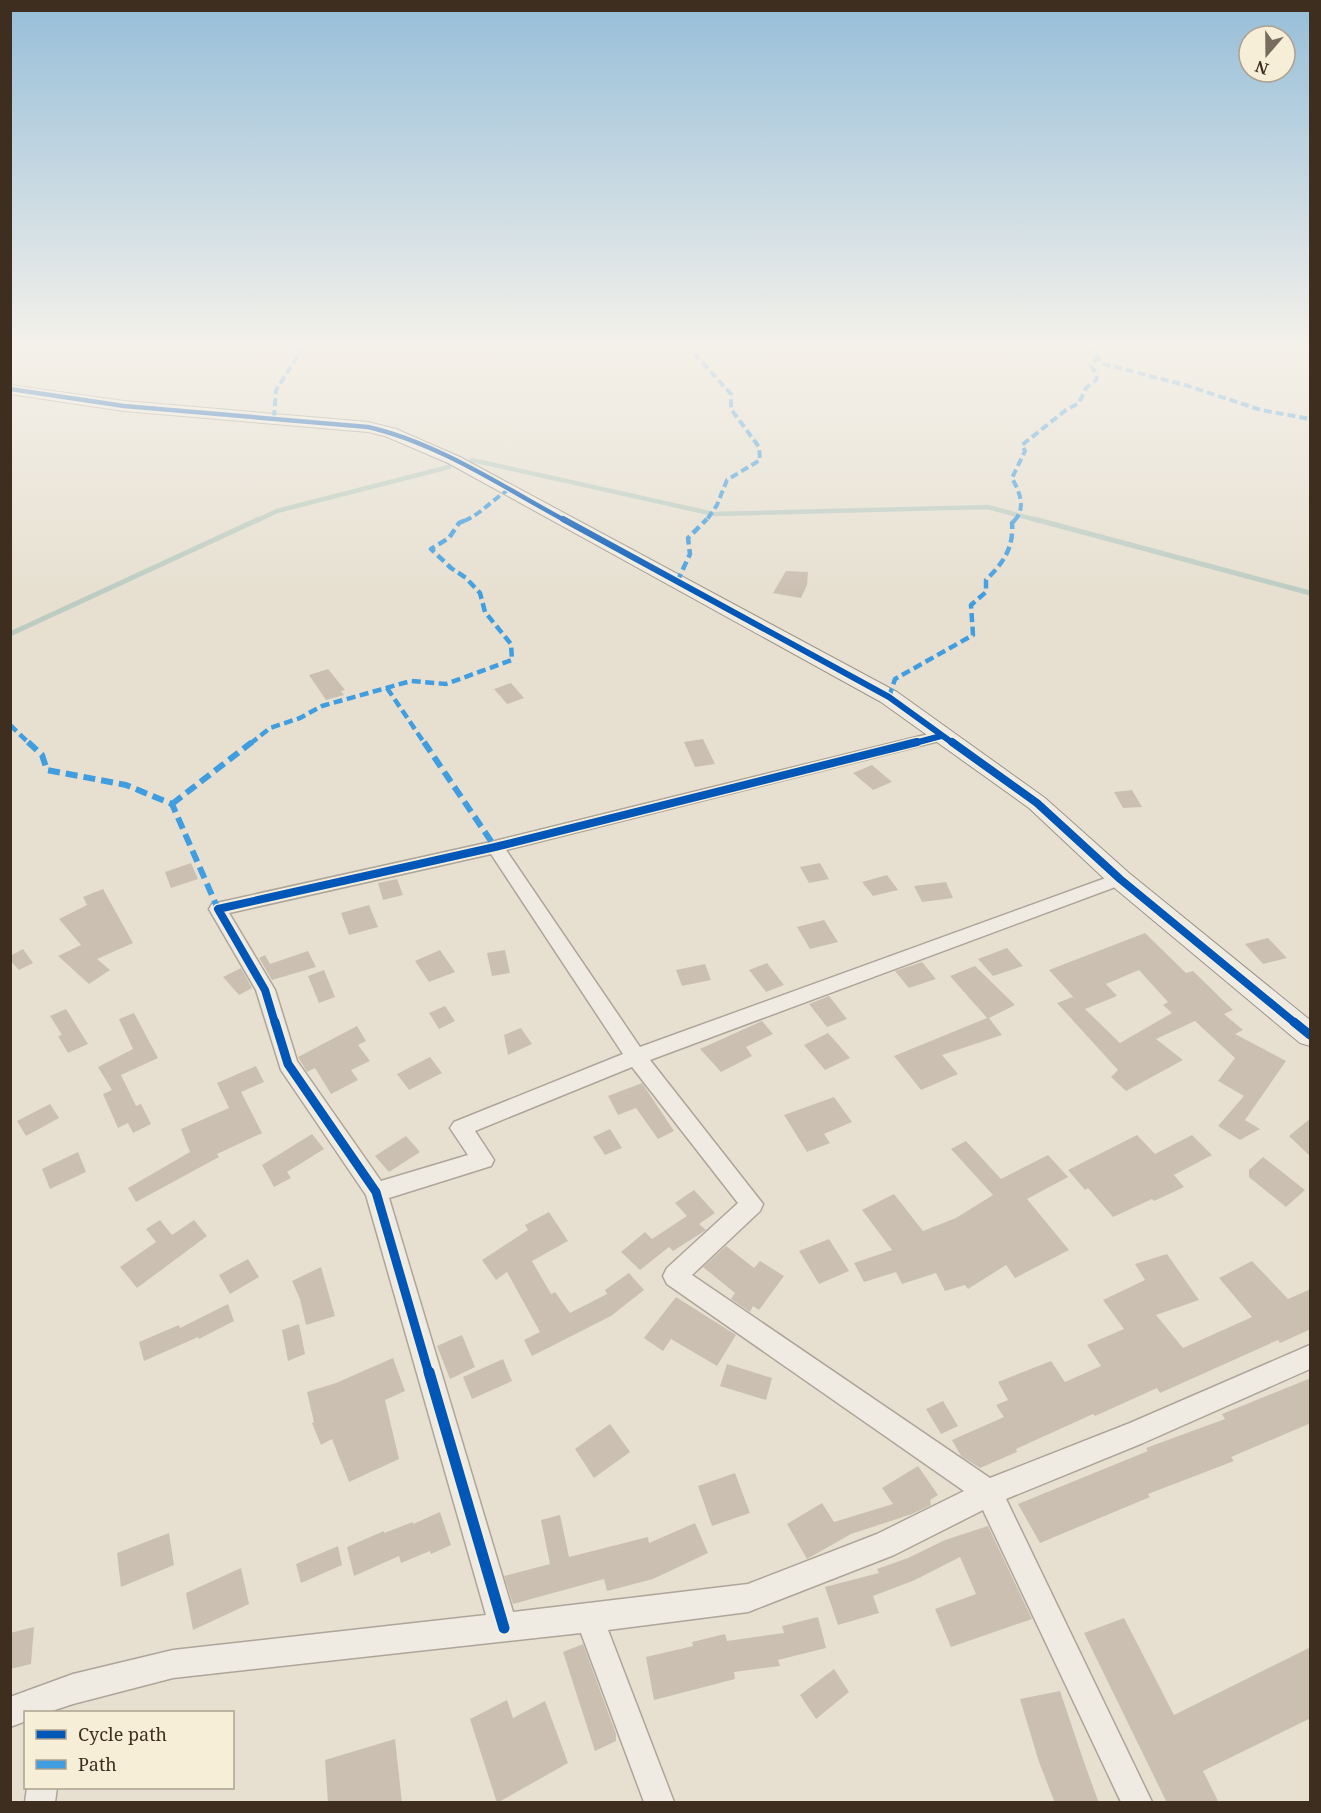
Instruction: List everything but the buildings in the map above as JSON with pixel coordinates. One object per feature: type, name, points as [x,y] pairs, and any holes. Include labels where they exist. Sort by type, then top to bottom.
[{"type":"street","points":[[363,428],[390,432],[454,460],[889,697],[1037,803],[1120,879],[1311,1035]]},
{"type":"street","points":[[504,1628],[376,1192],[288,1064],[265,990],[218,909],[495,847],[941,736]]},
{"type":"street","points":[[495,847],[636,1057],[752,1204],[675,1276],[989,1493],[1137,1803]]},
{"type":"street","points":[[376,1192],[483,1160],[460,1128],[636,1057],[1120,879]]},
{"type":"street","points":[[10,1712],[54,1704],[173,1664],[504,1628],[748,1598],[884,1545],[989,1493],[1134,1434],[1311,1357]]},
{"type":"street","points":[[589,1618],[659,1803]]},
{"type":"waterway","points":[[472,460],[714,514],[988,507],[1040,521]]},
{"type":"waterway","points":[[256,521],[277,511],[449,467]]},
{"type":"waterway","points":[[10,634],[259,519]]},
{"type":"waterway","points":[[1034,519],[1310,593]]},
{"type":"marked path","points":[[677,582],[690,554],[688,538],[713,512],[727,480],[760,460],[759,447],[745,428]]},
{"type":"marked path","points":[[889,697],[895,679],[973,635],[971,605],[986,592],[986,580],[1004,561],[1011,548],[1012,523],[1019,516],[1021,495],[1012,478],[1025,451],[1022,445],[1044,428]]},
{"type":"marked path","points":[[172,804],[270,728],[300,718],[322,706],[411,681],[446,684],[512,660],[511,644],[485,612],[480,593],[466,578],[451,568],[431,549],[449,538],[459,523],[478,515],[492,500],[508,490]]},
{"type":"marked path","points":[[387,688],[495,847]]},
{"type":"marked path","points":[[10,725],[42,755],[47,770],[126,785],[172,804],[218,909]]},
{"type":"cycle path","points":[[371,428],[390,432],[454,460],[889,697],[1037,803],[1120,879],[1310,1035]]},
{"type":"cycle path","points":[[504,1628],[376,1192],[288,1064],[265,990],[218,909],[495,847],[941,736]]}]
